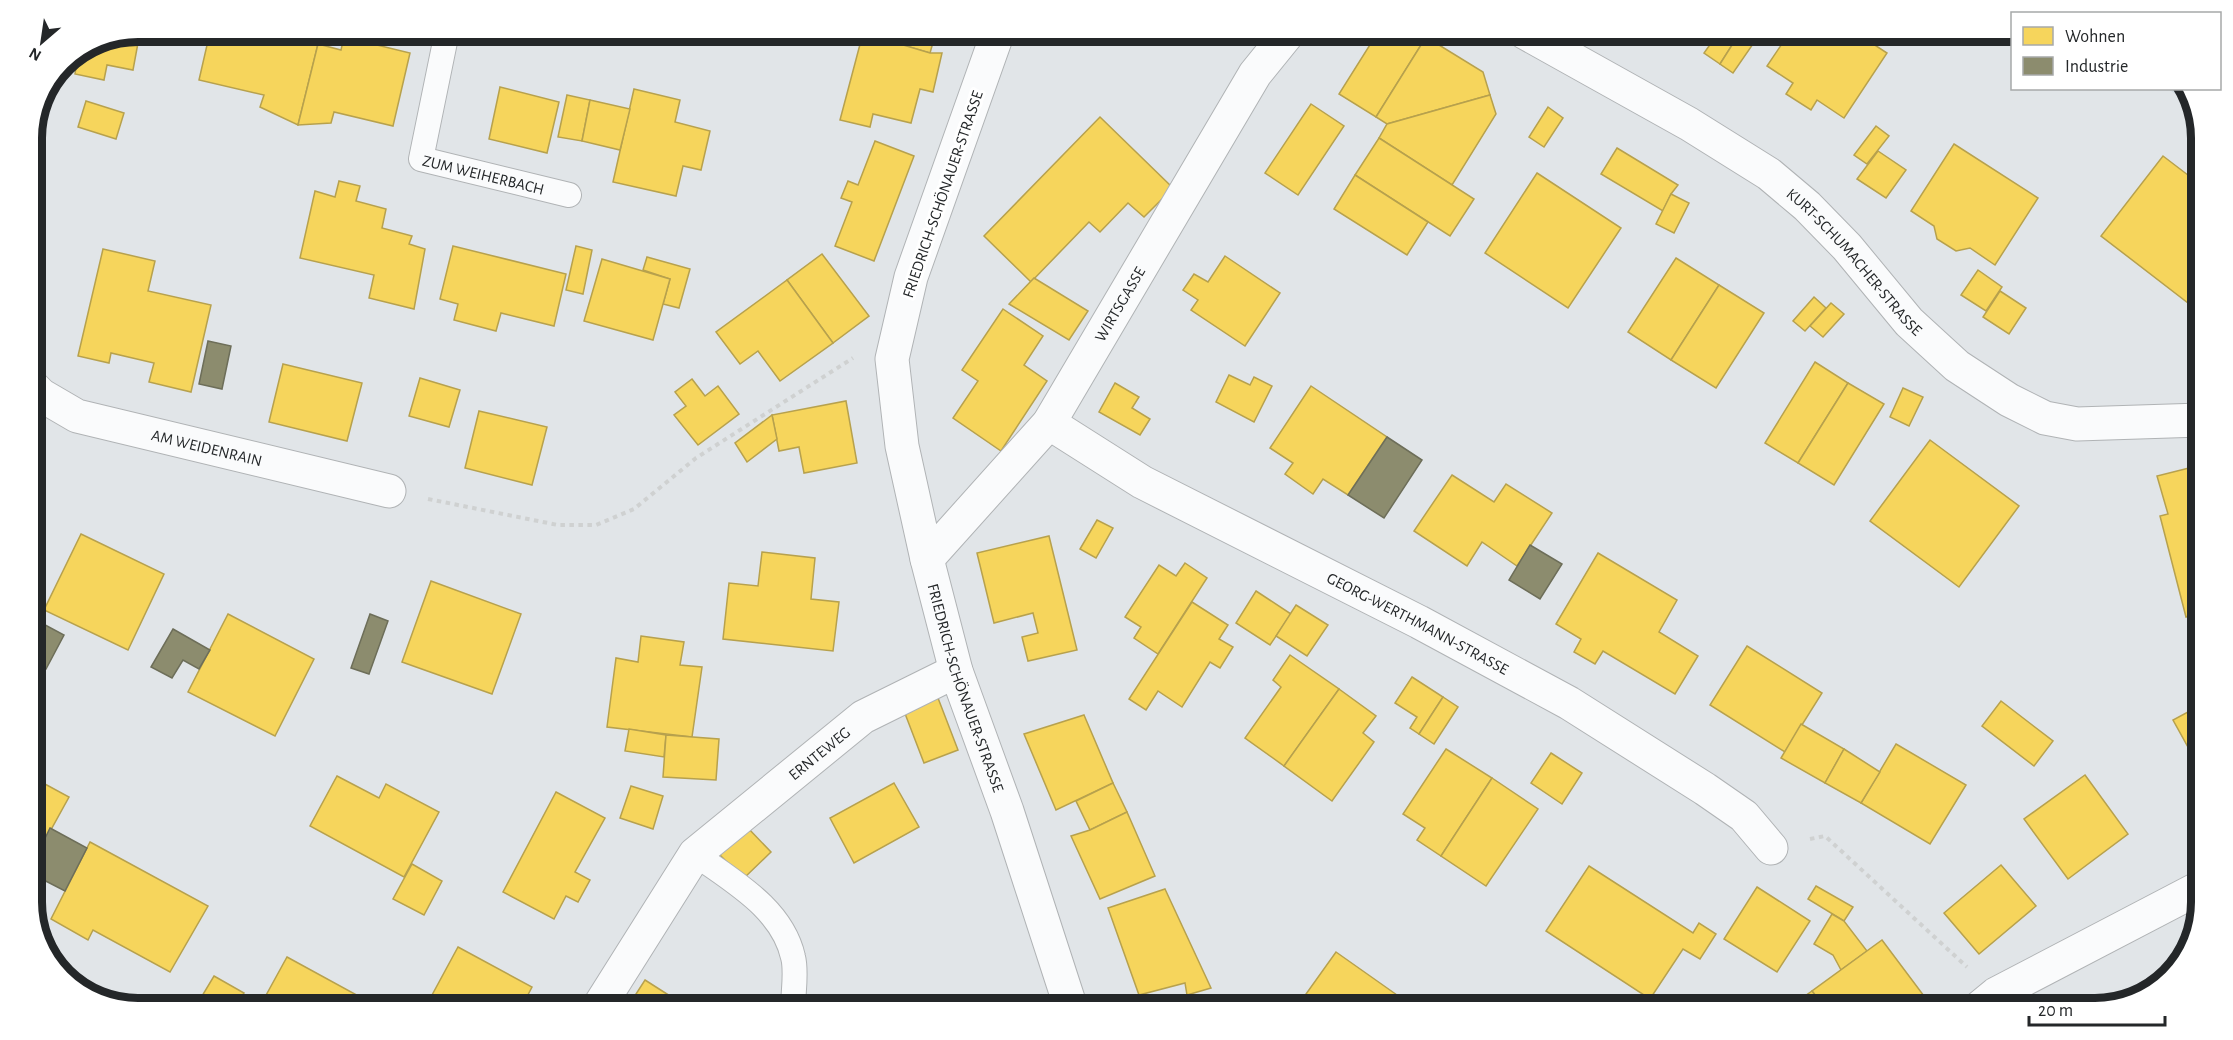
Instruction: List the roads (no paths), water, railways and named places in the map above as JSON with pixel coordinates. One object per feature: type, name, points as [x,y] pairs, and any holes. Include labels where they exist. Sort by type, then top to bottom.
[{"type":"street","name":"FRIEDRICH-SCHÖNAUER-STRASSE","points":[[994,42],[911,277],[892,359],[902,446],[927,559],[956,671],[1007,811],[1068,998]]},
{"type":"street","name":"WIRTSGASSE","points":[[927,559],[1048,423],[1255,74],[1281,42]]},
{"type":"street","name":"KURT-SCHUMACHER-STRASSE","points":[[1542,42],[1689,124],[1768,174],[1807,206],[1847,247],[1909,322],[1957,366],[2009,400],[2045,417],[2078,424],[2191,420]]},
{"type":"street","name":"AM WEIDENRAIN","points":[[42,396],[77,417],[389,491]]},
{"type":"street","name":"GEORG-WERTHMANN-STRASSE","points":[[1048,423],[1142,482],[1419,622],[1569,704],[1706,789],[1744,816],[1771,848]]},
{"type":"street","name":"ERNTEWEG","points":[[604,998],[694,854],[863,717],[956,671]]},
{"type":"street","points":[[1994,998],[2191,893]]},
{"type":"lane","name":"ZUM WEIHERBACH","points":[[445,42],[421,159],[569,195]]},
{"type":"lane","points":[[694,854],[764,906],[780,925],[793,957],[793,998]]}]
